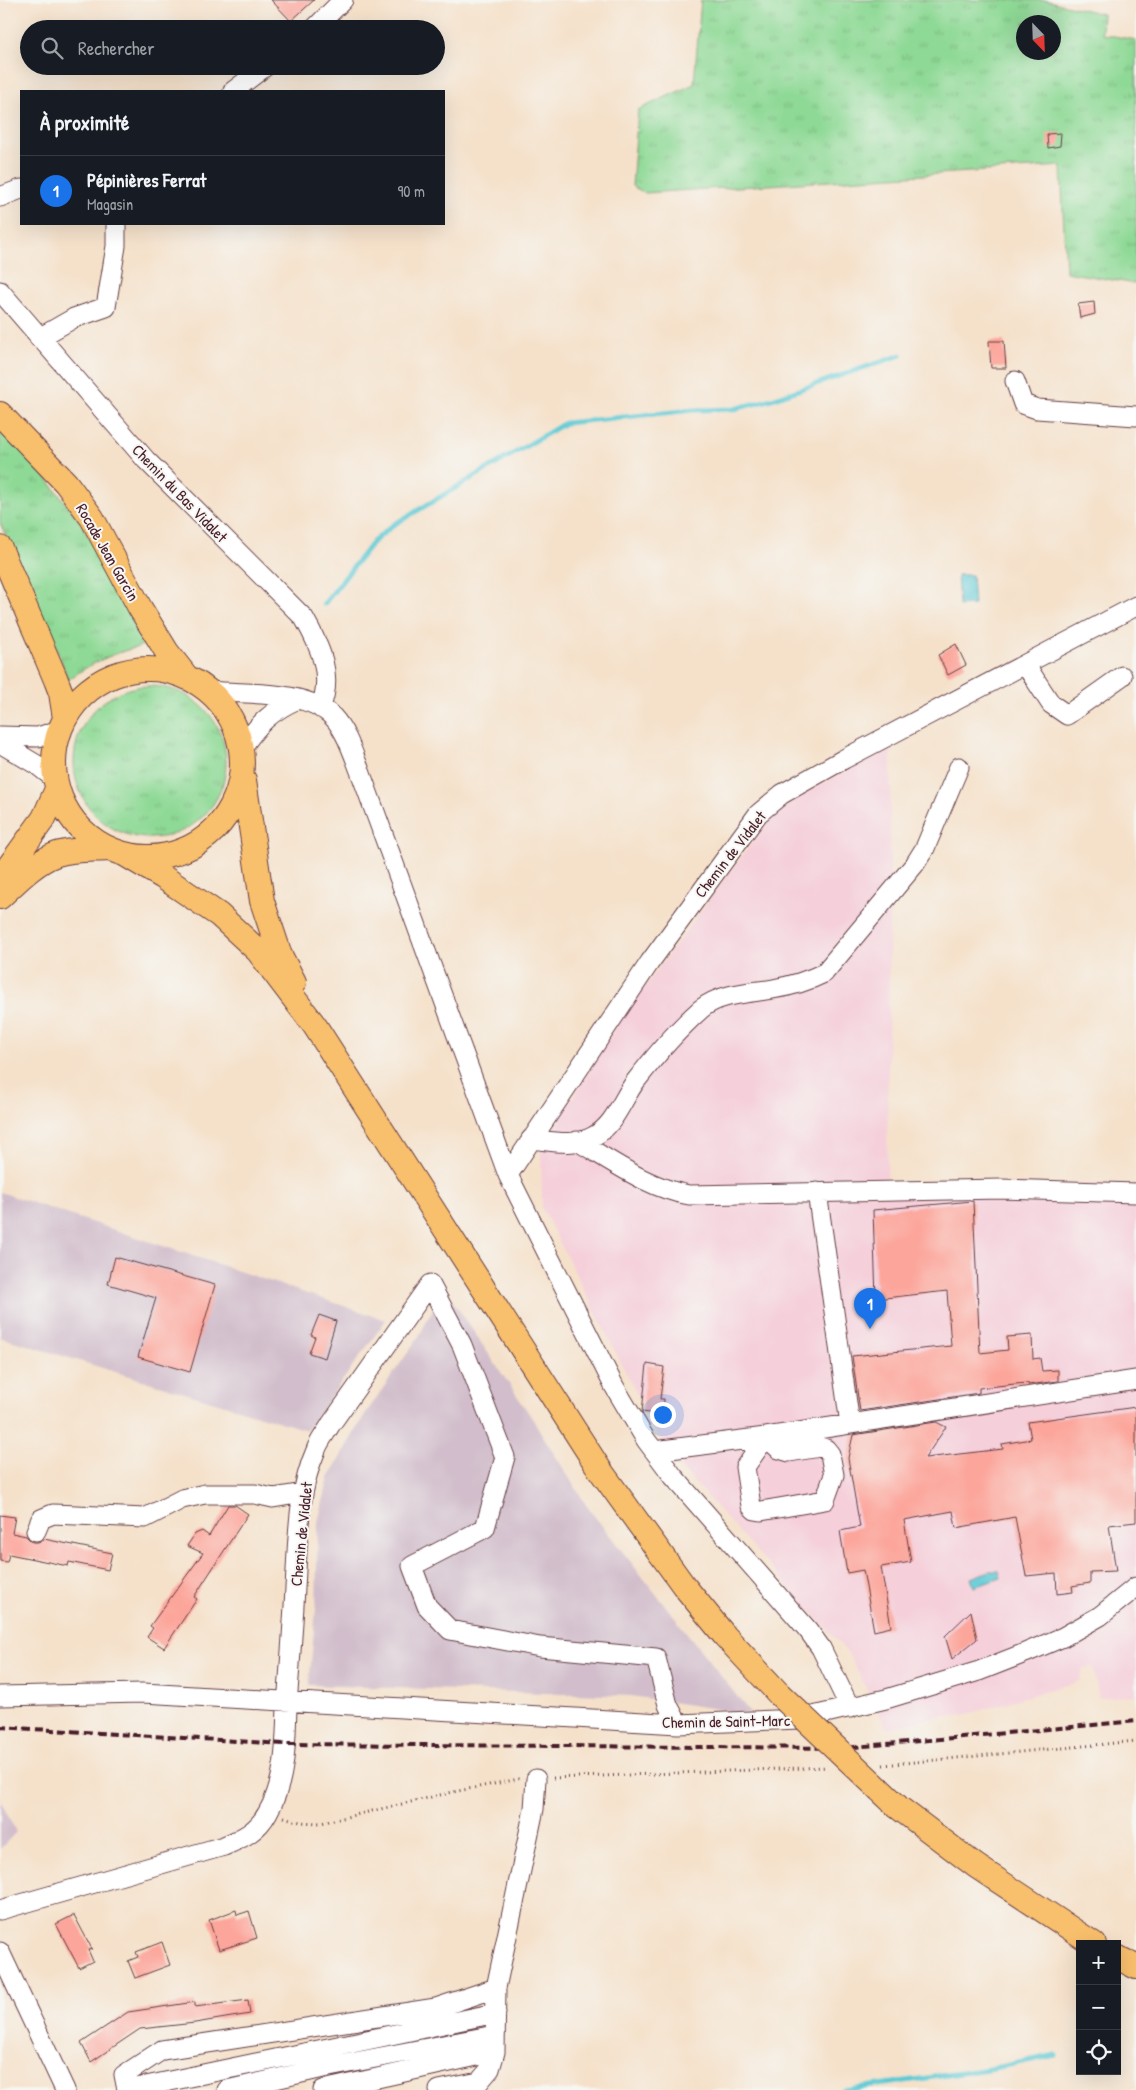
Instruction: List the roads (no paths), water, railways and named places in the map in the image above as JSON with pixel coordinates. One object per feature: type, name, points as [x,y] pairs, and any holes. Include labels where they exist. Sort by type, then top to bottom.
[{"type":"main road","name":"Rocade Jean Garcin","points":[[0,414],[66,483],[92,518],[140,608],[167,652],[185,675]]},
{"type":"main road","points":[[0,548],[56,680],[62,724]]},
{"type":"main road","points":[[315,1026],[280,955],[262,901],[243,774],[242,748],[236,727],[226,708],[211,691],[185,675],[158,668],[130,670],[104,679],[81,696],[62,724],[54,754],[56,784],[65,808],[76,825],[91,838],[163,877],[219,915],[258,951],[315,1026],[600,1470],[684,1586],[725,1636],[779,1694],[898,1807],[976,1866],[1088,1940]]},
{"type":"main road","points":[[0,897],[30,869],[56,855],[77,850],[158,857],[189,848],[215,830],[234,804],[243,774]]},
{"type":"main road","points":[[0,879],[44,818],[56,784]]},
{"type":"main road","points":[[1121,1959],[1136,1967]]},
{"type":"street","points":[[323,20],[343,0]]},
{"type":"street","points":[[234,90],[254,75]]},
{"type":"street","points":[[0,197],[20,189]]},
{"type":"street","points":[[39,338],[74,318],[106,307],[116,246],[116,225]]},
{"type":"street","name":"Chemin du Bas Vidalet","points":[[0,291],[146,460],[304,618],[318,644],[325,669],[326,695],[320,708]]},
{"type":"street","points":[[1015,381],[1023,404],[1037,409],[1136,416]]},
{"type":"street","name":"Chemin de Vidalet","points":[[508,1174],[650,962],[758,814],[782,794],[805,781],[1136,606]]},
{"type":"street","points":[[1025,664],[1051,704],[1067,715],[1122,676]]},
{"type":"street","points":[[211,691],[279,695],[298,699],[320,708],[332,716],[341,728],[360,771],[508,1174],[614,1386],[654,1451],[673,1476],[808,1630],[821,1648],[850,1708]]},
{"type":"street","points":[[242,748],[256,728],[272,714],[284,705],[298,699]]},
{"type":"street","points":[[0,736],[38,737],[62,724]]},
{"type":"street","points":[[0,743],[37,765],[56,784]]},
{"type":"street","points":[[531,1139],[569,1143],[593,1138],[605,1129],[634,1084],[669,1040],[712,1002],[723,998],[776,989],[810,980],[824,973],[915,864],[926,848],[959,767]]},
{"type":"street","points":[[577,1141],[652,1184],[689,1195],[1001,1189],[1136,1193]]},
{"type":"street","points":[[817,1192],[850,1424]]},
{"type":"street","name":"Chemin de Vidalet","points":[[0,1910],[224,1846],[252,1832],[269,1812],[282,1771],[303,1493],[316,1448],[430,1284],[462,1346],[505,1457],[485,1528],[412,1566],[427,1606],[450,1630],[540,1647],[656,1658],[668,1706],[678,1724]]},
{"type":"street","points":[[654,1451],[766,1437],[1136,1380]]},
{"type":"street","points":[[766,1437],[779,1449],[789,1452],[820,1447],[826,1449],[830,1454],[834,1474],[825,1500],[761,1511],[755,1510],[750,1506],[745,1467],[766,1437]]},
{"type":"street","points":[[36,1532],[41,1519],[52,1514],[145,1518],[182,1499],[205,1494],[255,1494],[273,1498],[303,1493]]},
{"type":"street","name":"Chemin de Saint-Marc","points":[[0,1696],[143,1693],[678,1724],[800,1719],[850,1708],[979,1671],[1064,1637],[1100,1616],[1136,1587]]},
{"type":"street","points":[[439,2090],[479,2082],[490,2069],[495,2044],[496,1988],[534,1809],[536,1779]]},
{"type":"street","points":[[0,1952],[65,2090]]},
{"type":"street","points":[[495,2044],[317,2060],[127,2090],[124,2075],[162,2050],[436,2008],[496,1988]]},
{"type":"street","points":[[226,2090],[317,2060],[496,2013]]},
{"type":"street","points":[[309,2028],[324,2090],[495,2044]]},
{"type":"water","points":[[957,575],[972,575],[974,605],[959,606]]},
{"type":"water","points":[[990,1571],[999,1571],[1001,1578],[974,1587],[971,1578]]},
{"type":"waterway","points":[[324,604],[372,543],[393,525],[565,423],[693,410],[734,409],[769,400],[901,355]]},
{"type":"waterway","points":[[843,2090],[989,2069],[1056,2055]]},
{"type":"railway","points":[[0,1727],[285,1744],[843,1748],[1136,1721]]},
{"type":"place","name":"Pépinières Ferrat","points":[[870,1329]]}]
